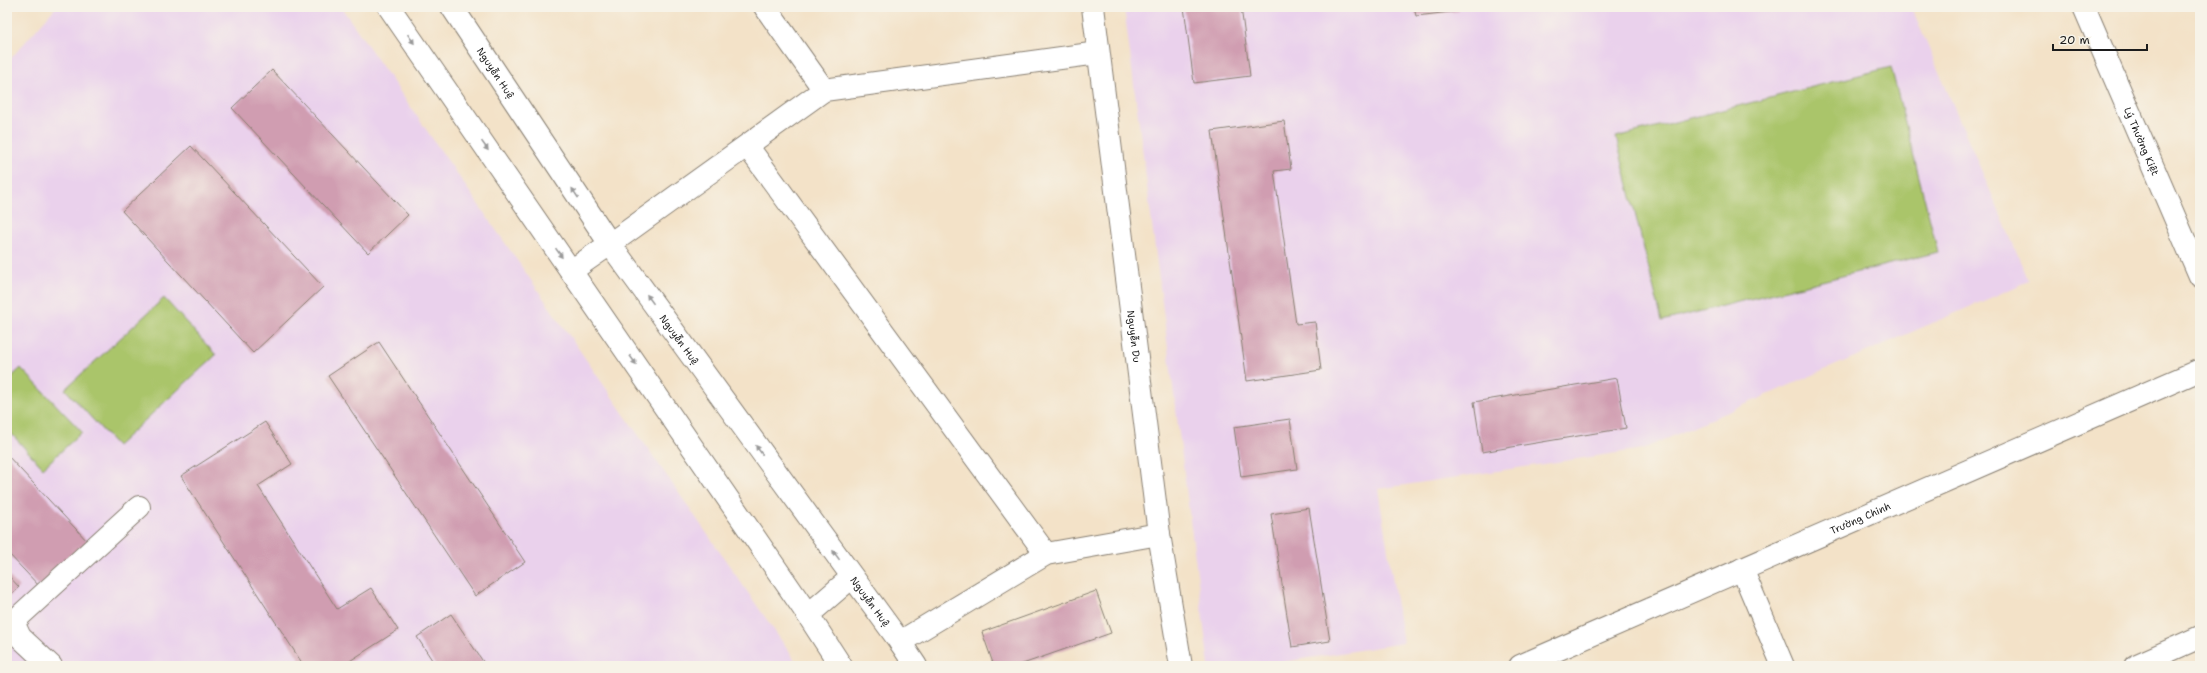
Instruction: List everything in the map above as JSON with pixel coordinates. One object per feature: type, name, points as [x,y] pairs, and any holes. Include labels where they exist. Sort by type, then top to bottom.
[{"type":"street","points":[[389,7],[808,615],[841,666]]},
{"type":"street","name":"Nguyễn Huệ","points":[[452,7],[610,244],[916,666]]},
{"type":"street","points":[[765,7],[824,90]]},
{"type":"street","name":"Nguyễn Du","points":[[1093,7],[1159,534],[1181,666]]},
{"type":"street","name":"Lý Thường Kiệt","points":[[2084,7],[2200,276]]},
{"type":"street","points":[[571,271],[748,147],[824,90],[1098,53]]},
{"type":"street","points":[[748,147],[1046,554]]},
{"type":"street","name":"Trường Chinh","points":[[1520,666],[2200,370]]},
{"type":"street","points":[[50,666],[20,637],[12,622],[139,508]]},
{"type":"street","points":[[900,642],[1046,554],[1159,534]]},
{"type":"street","points":[[1742,569],[1782,666]]},
{"type":"street","points":[[808,615],[852,577]]},
{"type":"street","points":[[2135,666],[2200,638]]},
{"type":"shaded area","points":[[56,7],[341,7],[799,666],[7,666],[7,63]]},
{"type":"shaded area","points":[[1124,7],[1911,7],[2029,281],[1643,449],[1378,489],[1403,643],[1259,666],[1209,666]]},
{"type":"green space","points":[[1891,67],[1938,252],[1662,321],[1616,137]]},
{"type":"green space","points":[[164,298],[216,355],[117,446],[65,389]]},
{"type":"green space","points":[[21,368],[82,432],[43,468],[7,429],[7,381]]},
{"type":"building","points":[[1184,7],[1241,7],[1250,76],[1194,83]]},
{"type":"building","points":[[1414,7],[1458,7],[1459,11],[1416,16]]},
{"type":"building","points":[[272,70],[408,215],[368,253],[232,108]]},
{"type":"building","points":[[1284,121],[1291,169],[1274,171],[1296,324],[1315,322],[1321,370],[1247,381],[1212,131]]},
{"type":"building","points":[[191,146],[323,287],[253,353],[122,211]]},
{"type":"building","points":[[379,342],[525,562],[475,596],[328,376]]},
{"type":"building","points":[[1617,378],[1626,428],[1482,452],[1474,402]]},
{"type":"building","points":[[1290,419],[1297,469],[1241,477],[1234,427]]},
{"type":"building","points":[[265,422],[292,464],[258,486],[337,609],[371,588],[398,630],[342,666],[304,666],[181,476]]},
{"type":"building","points":[[7,455],[89,543],[41,588],[7,552]]},
{"type":"building","points":[[1309,508],[1330,641],[1292,647],[1271,514]]},
{"type":"building","points":[[7,574],[19,587],[7,598]]},
{"type":"building","points":[[1096,591],[1111,633],[1017,666],[994,666],[982,632]]},
{"type":"building","points":[[451,614],[486,666],[436,666],[417,637]]},
{"type":"building","points":[[602,662],[605,666],[596,666]]}]
